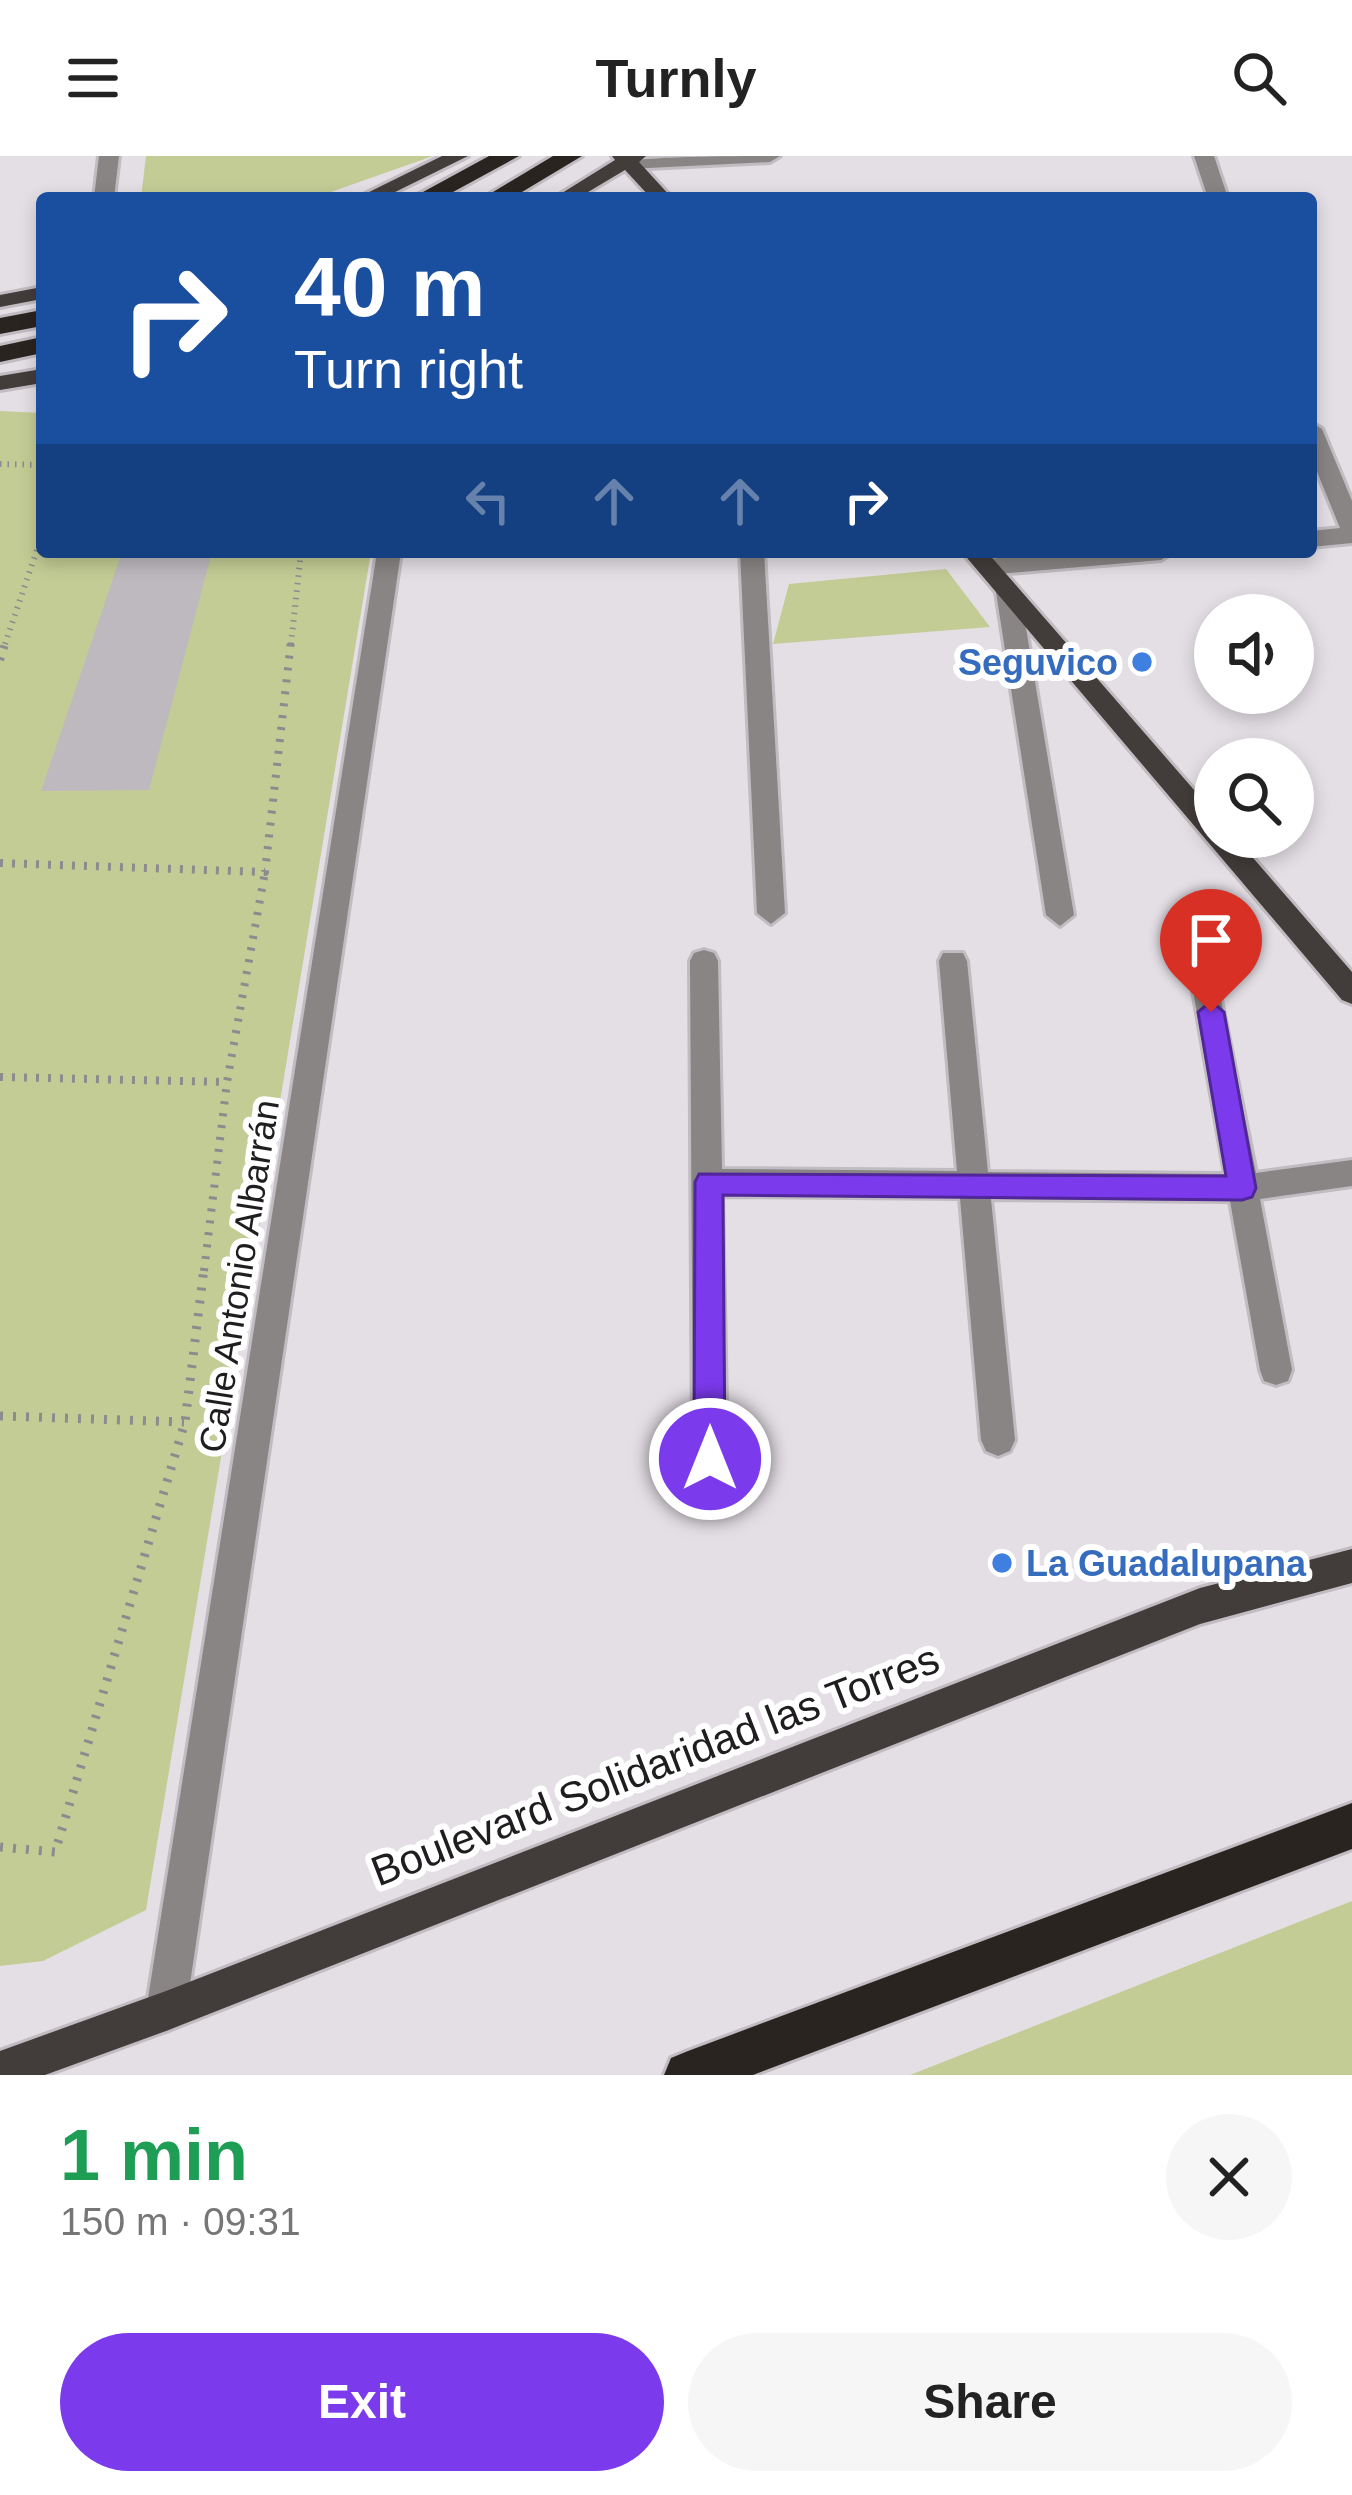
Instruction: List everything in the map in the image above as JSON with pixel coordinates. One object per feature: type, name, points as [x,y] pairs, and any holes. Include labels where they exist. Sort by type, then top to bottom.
[{"type":"highway","points":[[436,192],[507,156]]},
{"type":"highway","points":[[506,192],[564,160]]},
{"type":"highway","points":[[0,326],[36,319]]},
{"type":"highway","points":[[0,354],[36,346]]},
{"type":"highway","points":[[688,2075],[1352,1826]]},
{"type":"main road","points":[[380,192],[458,156]]},
{"type":"main road","points":[[574,192],[629,158],[657,192]]},
{"type":"main road","points":[[0,301],[36,294]]},
{"type":"main road","points":[[0,382],[36,377]]},
{"type":"main road","points":[[980,560],[1194,808]]},
{"type":"main road","points":[[1237,858],[1352,992]]},
{"type":"main road","name":"Boulevard Solidaridad las Torres","points":[[0,2071],[166,2011],[1200,1606],[1352,1566]]},
{"type":"street","points":[[105,192],[109,156]]},
{"type":"street","points":[[629,158],[770,156]]},
{"type":"street","points":[[1204,156],[1216,192]]},
{"type":"street","points":[[1317,444],[1352,532],[1317,538]]},
{"type":"street","name":"Calle Antonio Albarrán","points":[[166,2011],[388,558]]},
{"type":"street","points":[[752,558],[771,914]]},
{"type":"street","points":[[980,560],[1025,558]]},
{"type":"street","points":[[1008,592],[1060,915]]},
{"type":"street","points":[[704,961],[710,1459]]},
{"type":"street","points":[[953,961],[998,1440]]},
{"type":"street","points":[[1203,968],[1276,1370]]},
{"type":"street","points":[[709,1182],[1242,1188],[1352,1173]]},
{"type":"path","points":[[0,464],[36,465]]},
{"type":"path","points":[[0,659],[36,553]]},
{"type":"path","points":[[0,1847],[55,1852],[185,1422],[227,1082],[266,872],[300,558]]},
{"type":"path","points":[[0,863],[266,872]]},
{"type":"path","points":[[0,1077],[227,1082]]},
{"type":"path","points":[[0,1416],[185,1422]]},
{"type":"green space","points":[[146,156],[433,156],[331,192],[142,192]]},
{"type":"green space","points":[[0,411],[36,413],[36,558],[370,558],[146,1910],[43,1961],[0,1966]]},
{"type":"green space","points":[[946,569],[990,627],[773,644],[789,584]]},
{"type":"green space","points":[[1352,1901],[1352,2075],[910,2075]]},
{"type":"building","points":[[120,558],[210,558],[149,790],[41,791]]},
{"type":"place","name":"Seguvico","points":[[1142,662]]},
{"type":"place","name":"La Guadalupana","points":[[1002,1563]]},
{"type":"route","points":[[710,1459],[709,1182],[1242,1188],[1211,1012]]}]
